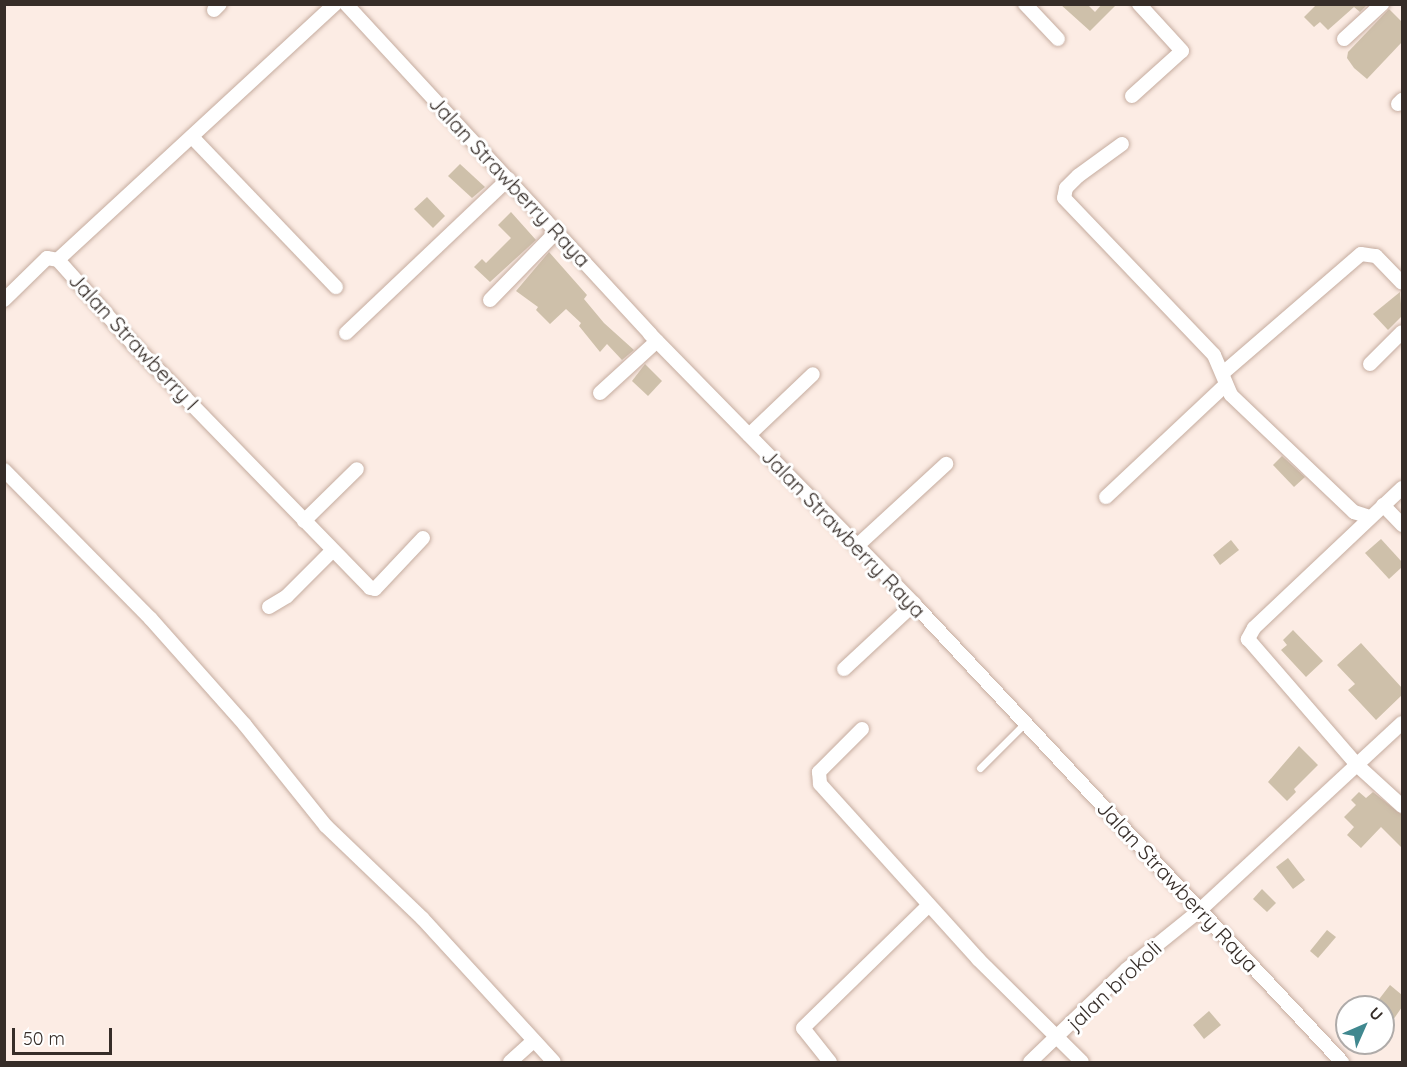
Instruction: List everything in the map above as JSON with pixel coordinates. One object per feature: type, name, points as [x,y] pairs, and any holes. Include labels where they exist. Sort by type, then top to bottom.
[{"type":"street","name":"Jalan Strawberry I","points":[[335,4],[58,260],[135,346],[362,582],[375,589],[423,538]]},
{"type":"street","name":"Jalan Strawberry Raya","points":[[346,4],[657,341],[858,545],[1342,1062]]},
{"type":"street","points":[[1025,4],[1058,39]]},
{"type":"street","points":[[1132,96],[1182,51],[1139,4]]},
{"type":"street","points":[[1344,39],[1382,4]]},
{"type":"street","points":[[192,137],[336,287]]},
{"type":"street","points":[[1122,144],[1078,176],[1066,188],[1064,198],[1214,355],[1224,380],[1354,512],[1369,518]]},
{"type":"street","points":[[346,333],[507,179]]},
{"type":"street","points":[[490,300],[557,231]]},
{"type":"street","points":[[1106,497],[1224,380],[1361,254],[1376,255],[1402,283]]},
{"type":"street","points":[[4,300],[47,258],[58,260]]},
{"type":"street","points":[[1370,364],[1402,332]]},
{"type":"street","points":[[600,393],[657,341]]},
{"type":"street","points":[[749,435],[813,374]]},
{"type":"street","points":[[858,545],[945,464]]},
{"type":"street","points":[[304,521],[357,469]]},
{"type":"street","points":[[4,470],[150,618],[245,725],[326,826],[422,918],[554,1062]]},
{"type":"street","points":[[1402,488],[1254,628],[1248,639],[1357,765],[1402,806]]},
{"type":"street","points":[[1383,505],[1402,525]]},
{"type":"street","points":[[269,607],[287,596],[332,551]]},
{"type":"street","points":[[844,669],[914,604]]},
{"type":"street","name":"jalan brokoli","points":[[1030,1062],[1127,969],[1200,910],[1402,723]]},
{"type":"street","points":[[862,729],[817,777],[929,905],[1082,1062]]},
{"type":"street","points":[[830,1062],[802,1028],[929,905]]},
{"type":"street","points":[[510,1062],[533,1041]]},
{"type":"lane","points":[[981,768],[1025,723]]},
{"type":"building","points":[[1060,4],[1087,4],[1095,12],[1102,4],[1117,4],[1090,31]]},
{"type":"building","points":[[1317,4],[1368,4],[1360,12],[1354,7],[1328,30],[1320,22],[1314,27],[1304,17]]},
{"type":"building","points":[[1389,9],[1402,22],[1402,42],[1367,79],[1354,68],[1347,58],[1348,52]]},
{"type":"building","points":[[460,164],[485,187],[472,198],[448,176]]},
{"type":"building","points":[[427,197],[445,216],[433,228],[414,209]]},
{"type":"building","points":[[511,212],[536,240],[490,282],[474,267],[482,259],[486,263],[511,238],[498,225]]},
{"type":"building","points":[[549,252],[587,295],[584,299],[604,323],[634,350],[622,360],[607,344],[600,352],[579,326],[581,323],[566,309],[550,324],[536,310],[538,307],[516,291]]},
{"type":"building","points":[[1400,292],[1402,316],[1388,330],[1373,314]]},
{"type":"building","points":[[645,364],[662,381],[648,396],[632,381]]},
{"type":"building","points":[[1282,456],[1305,477],[1294,487],[1273,465]]},
{"type":"building","points":[[1381,539],[1402,562],[1402,567],[1389,579],[1365,553]]},
{"type":"building","points":[[1231,540],[1239,550],[1220,565],[1213,555]]},
{"type":"building","points":[[1293,630],[1323,661],[1306,677],[1281,650],[1287,645],[1283,640]]},
{"type":"building","points":[[1361,643],[1402,688],[1402,695],[1376,720],[1348,690],[1355,684],[1337,665]]},
{"type":"building","points":[[1299,746],[1318,765],[1294,789],[1296,792],[1287,801],[1268,782]]},
{"type":"building","points":[[1359,792],[1366,798],[1373,792],[1402,815],[1402,848],[1381,827],[1361,848],[1347,835],[1354,827],[1344,817],[1356,805],[1351,800]]},
{"type":"building","points":[[1288,858],[1305,880],[1293,889],[1276,867]]},
{"type":"building","points":[[1262,889],[1276,903],[1267,912],[1253,899]]},
{"type":"building","points":[[1327,930],[1336,937],[1318,958],[1310,951]]},
{"type":"building","points":[[1390,985],[1402,995],[1402,1007],[1395,1017],[1395,995],[1382,995]]},
{"type":"building","points":[[1209,1011],[1221,1025],[1204,1039],[1193,1025]]}]
